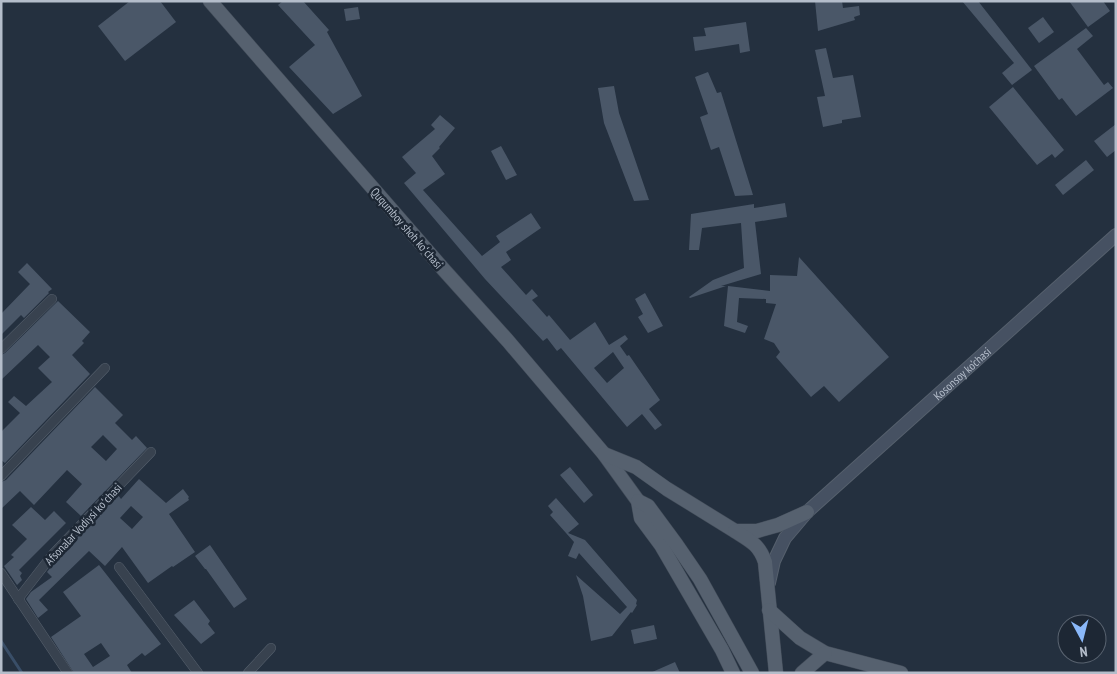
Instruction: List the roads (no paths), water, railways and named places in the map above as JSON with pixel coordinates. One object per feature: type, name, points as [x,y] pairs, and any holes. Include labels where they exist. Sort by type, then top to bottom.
[{"type":"main road","name":"Ququmboy shoh koʻchasi","points":[[210,1],[437,262],[508,340],[604,454],[640,504]]},
{"type":"main road","name":"Kosonsoy ko’chasi","points":[[769,587],[774,561],[785,538],[807,512],[1116,234]]},
{"type":"main road","points":[[604,454],[636,467],[667,490],[735,531],[761,551],[765,562],[769,587],[769,610],[776,673]]},
{"type":"main road","points":[[640,504],[667,490]]},
{"type":"main road","points":[[640,504],[641,518],[661,545],[733,673]]},
{"type":"main road","points":[[640,504],[664,526],[700,579],[752,673]]},
{"type":"main road","points":[[735,531],[757,531],[778,525],[807,512]]},
{"type":"main road","points":[[769,610],[800,638],[825,653],[901,673]]},
{"type":"main road","points":[[802,673],[825,653]]},
{"type":"main road","points":[[724,655],[728,673]]},
{"type":"street","points":[[1,349],[52,300]]},
{"type":"street","points":[[1,476],[105,368]]},
{"type":"street","name":"Afsonalar Vodiysi koʻchasi","points":[[18,599],[53,554],[151,452]]},
{"type":"street","points":[[118,567],[198,673]]},
{"type":"street","points":[[1,573],[68,673]]},
{"type":"street","points":[[248,673],[271,648]]},
{"type":"waterway","points":[[1,641],[22,673]]}]
